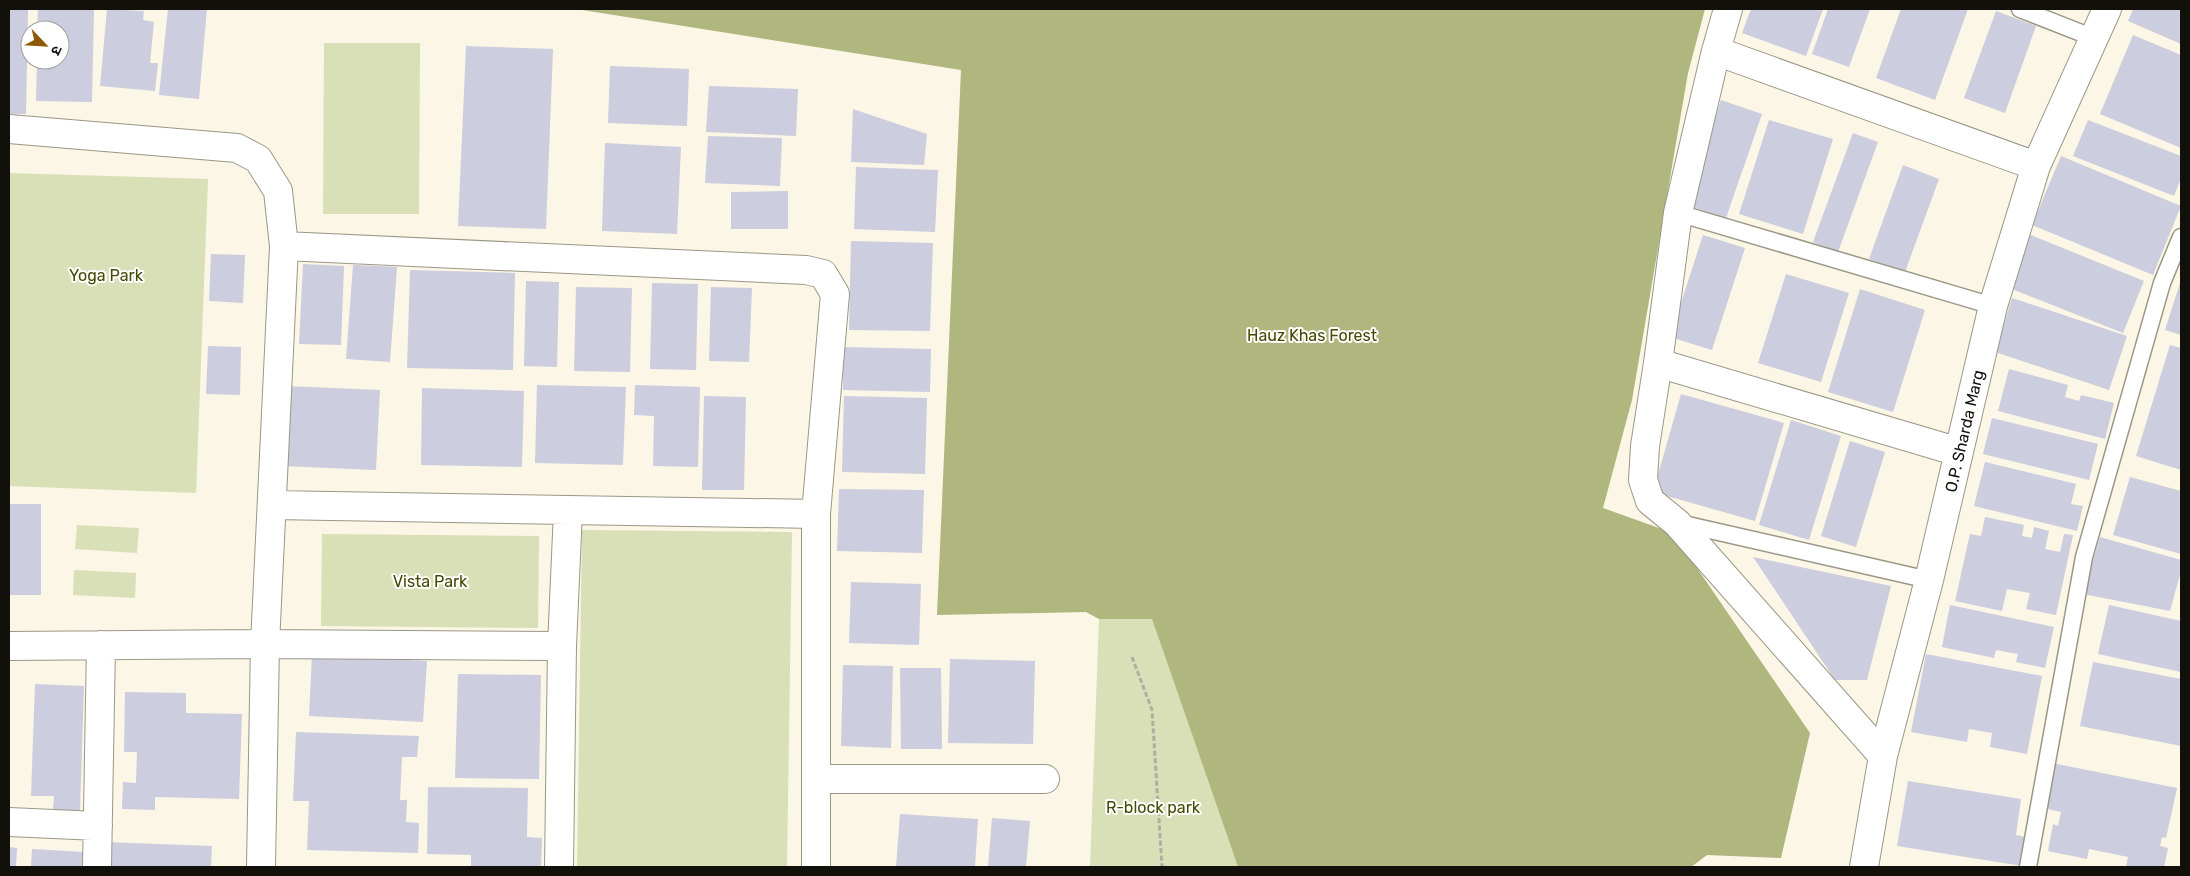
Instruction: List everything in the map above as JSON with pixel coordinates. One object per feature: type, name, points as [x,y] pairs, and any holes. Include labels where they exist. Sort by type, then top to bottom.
[{"type":"street","points":[[1728,9],[1716,51],[1678,213],[1645,446],[1643,480],[1650,501],[1677,523],[1883,756]]},
{"type":"street","name":"O.P. Sharda Marg","points":[[1864,867],[1883,756],[1929,580],[1993,306],[2036,166],[2107,9]]},
{"type":"street","points":[[1716,51],[2036,166]]},
{"type":"street","points":[[9,129],[237,148],[258,159],[278,191],[284,246],[265,644],[260,867]]},
{"type":"street","points":[[284,246],[806,270],[823,274],[835,294],[816,514],[816,867]]},
{"type":"street","points":[[1658,362],[1959,452]]},
{"type":"street","points":[[272,505],[816,514]]},
{"type":"street","points":[[559,867],[562,646],[568,511]]},
{"type":"street","points":[[9,646],[265,644],[562,646]]},
{"type":"street","points":[[97,867],[101,645]]},
{"type":"street","points":[[816,779],[1045,779]]},
{"type":"street","points":[[9,822],[98,826]]},
{"type":"lane","points":[[2020,9],[2094,38]]},
{"type":"lane","points":[[1678,213],[1993,306]]},
{"type":"lane","points":[[2028,867],[2084,558],[2162,283],[2181,237]]},
{"type":"lane","points":[[1677,523],[1929,580]]},
{"type":"path","points":[[1132,657],[1152,710],[1162,867]]},
{"type":"green space","name":"Hauz Khas Forest","points":[[576,9],[1705,9],[1688,73],[1632,400],[1603,508],[1673,533],[1810,733],[1781,858],[1707,855],[1691,867],[1238,867],[1152,619],[1099,619],[1086,612],[937,615],[961,70]]},
{"type":"green space","points":[[324,43],[420,43],[419,214],[323,214]]},
{"type":"green space","name":"Yoga Park","points":[[9,173],[208,179],[196,493],[9,486]]},
{"type":"green space","points":[[77,525],[139,528],[137,553],[75,549]]},
{"type":"green space","points":[[582,530],[792,532],[787,867],[577,867]]},
{"type":"green space","name":"Vista Park","points":[[322,534],[539,536],[538,628],[321,626]]},
{"type":"green space","points":[[74,570],[136,573],[135,598],[73,595]]},
{"type":"green space","name":"R-block park","points":[[1099,619],[1152,619],[1238,867],[1090,867]]},
{"type":"building","points":[[9,9],[28,9],[28,20],[20,20],[20,70],[27,70],[26,114],[9,114]]},
{"type":"building","points":[[38,9],[94,9],[92,102],[36,101],[37,70],[70,70],[70,20],[37,20]]},
{"type":"building","points":[[107,9],[144,11],[143,20],[154,22],[150,63],[158,63],[155,91],[100,86]]},
{"type":"building","points":[[168,9],[207,9],[199,99],[159,95]]},
{"type":"building","points":[[1751,9],[1823,9],[1806,56],[1742,33]]},
{"type":"building","points":[[1828,9],[1870,9],[1849,67],[1812,54]]},
{"type":"building","points":[[1901,9],[1968,9],[1935,100],[1876,78]]},
{"type":"building","points":[[2133,9],[2181,9],[2181,44],[2128,21]]},
{"type":"building","points":[[1996,11],[2036,26],[2005,113],[1964,98]]},
{"type":"building","points":[[2133,35],[2181,55],[2181,148],[2100,114]]},
{"type":"building","points":[[466,46],[553,49],[546,229],[458,226]]},
{"type":"building","points":[[610,66],[689,69],[687,126],[608,123]]},
{"type":"building","points":[[709,86],[798,89],[796,136],[706,132]]},
{"type":"building","points":[[1721,100],[1762,114],[1726,218],[1686,205]]},
{"type":"building","points":[[853,109],[927,134],[924,165],[851,162]]},
{"type":"building","points":[[1769,120],[1833,139],[1803,234],[1739,214]]},
{"type":"building","points":[[2088,120],[2181,156],[2181,178],[2174,196],[2073,156]]},
{"type":"building","points":[[1853,133],[1878,142],[1838,252],[1813,242]]},
{"type":"building","points":[[708,136],[782,138],[780,186],[705,183]]},
{"type":"building","points":[[605,143],[681,147],[677,234],[602,231]]},
{"type":"building","points":[[2061,156],[2181,206],[2153,275],[2032,225]]},
{"type":"building","points":[[1903,165],[1939,179],[1905,272],[1869,259]]},
{"type":"building","points":[[856,167],[938,170],[935,232],[854,229]]},
{"type":"building","points":[[788,191],[788,229],[731,229],[731,192]]},
{"type":"building","points":[[2026,233],[2144,281],[2123,333],[2004,286]]},
{"type":"building","points":[[1703,235],[1745,248],[1712,350],[1670,337]]},
{"type":"building","points":[[851,241],[933,243],[930,331],[849,330]]},
{"type":"building","points":[[211,254],[245,255],[243,303],[209,301]]},
{"type":"building","points":[[303,264],[344,266],[341,345],[299,344]]},
{"type":"building","points":[[353,265],[397,267],[390,362],[346,359]]},
{"type":"building","points":[[410,270],[515,273],[513,370],[407,368]]},
{"type":"building","points":[[1786,274],[1849,293],[1821,382],[1758,363]]},
{"type":"building","points":[[2181,280],[2181,335],[2165,330]]},
{"type":"building","points":[[526,281],[559,282],[557,367],[524,366]]},
{"type":"building","points":[[652,283],[698,284],[696,370],[650,369]]},
{"type":"building","points":[[576,287],[632,288],[630,372],[574,371]]},
{"type":"building","points":[[711,287],[752,288],[749,362],[709,361]]},
{"type":"building","points":[[1860,289],[1925,310],[1893,412],[1828,392]]},
{"type":"building","points":[[2012,298],[2127,336],[2109,390],[1995,352]]},
{"type":"building","points":[[2170,345],[2181,348],[2181,470],[2136,456]]},
{"type":"building","points":[[208,346],[241,347],[240,395],[206,394]]},
{"type":"building","points":[[843,347],[931,349],[930,392],[843,390]]},
{"type":"building","points":[[2009,369],[2068,385],[2065,397],[2079,401],[2081,395],[2114,403],[2105,439],[1998,411]]},
{"type":"building","points":[[537,385],[626,387],[623,465],[535,463]]},
{"type":"building","points":[[635,385],[700,387],[698,467],[653,466],[654,416],[634,415]]},
{"type":"building","points":[[286,386],[380,390],[376,470],[282,466]]},
{"type":"building","points":[[422,388],[524,391],[522,467],[421,465]]},
{"type":"building","points":[[1681,394],[1784,423],[1755,521],[1653,492]]},
{"type":"building","points":[[704,396],[746,397],[744,490],[702,490]]},
{"type":"building","points":[[844,396],[927,398],[925,474],[842,472]]},
{"type":"building","points":[[1992,418],[2098,444],[2089,480],[1983,454]]},
{"type":"building","points":[[1791,420],[1841,436],[1809,540],[1759,525]]},
{"type":"building","points":[[1850,441],[1885,452],[1856,547],[1821,536]]},
{"type":"building","points":[[1985,462],[2076,484],[2071,504],[2083,506],[2077,531],[1974,506]]},
{"type":"building","points":[[2130,477],[2181,491],[2181,554],[2113,535]]},
{"type":"building","points":[[839,489],[924,490],[922,553],[837,551]]},
{"type":"building","points":[[9,504],[41,504],[41,595],[9,595]]},
{"type":"building","points":[[1985,517],[2024,525],[2022,536],[2032,538],[2034,527],[2049,531],[2045,549],[2060,552],[2064,534],[2073,535],[2056,615],[2026,609],[2030,593],[2007,589],[2002,611],[1955,601],[1970,534],[1981,536]]},
{"type":"building","points":[[2100,537],[2181,560],[2181,571],[2170,611],[2083,594]]},
{"type":"building","points":[[1753,557],[1891,586],[1867,680],[1835,680]]},
{"type":"building","points":[[851,582],[921,584],[919,645],[849,643]]},
{"type":"building","points":[[1950,605],[2054,627],[2045,668],[2016,662],[2018,654],[1996,650],[1994,658],[1942,647]]},
{"type":"building","points":[[2109,605],[2181,621],[2181,672],[2098,654]]},
{"type":"building","points":[[1926,654],[2042,676],[2027,754],[1990,747],[1992,733],[1969,729],[1967,742],[1911,732]]},
{"type":"building","points":[[312,655],[427,661],[423,722],[309,716]]},
{"type":"building","points":[[950,659],[1035,661],[1033,744],[948,743]]},
{"type":"building","points":[[2093,662],[2181,679],[2181,746],[2080,726]]},
{"type":"building","points":[[843,665],[893,666],[891,748],[841,746]]},
{"type":"building","points":[[900,668],[941,668],[942,749],[901,749]]},
{"type":"building","points":[[458,674],[541,675],[539,779],[455,778]]},
{"type":"building","points":[[35,684],[84,686],[80,811],[53,810],[54,796],[31,796]]},
{"type":"building","points":[[125,692],[186,693],[186,713],[242,714],[239,799],[155,797],[155,810],[122,809],[123,782],[136,783],[137,752],[124,752]]},
{"type":"building","points":[[296,732],[419,736],[417,757],[402,757],[400,800],[407,800],[406,822],[419,823],[418,853],[307,850],[309,801],[293,801]]},
{"type":"building","points":[[2052,763],[2177,788],[2166,838],[2162,837],[2160,846],[2168,848],[2164,867],[2126,867],[2128,857],[2089,849],[2087,859],[2048,851],[2053,824],[2058,826],[2061,812],[2043,808]]},
{"type":"building","points":[[1908,781],[2021,799],[2016,835],[2026,837],[2022,866],[1897,846]]},
{"type":"building","points":[[428,787],[528,788],[527,837],[542,838],[541,867],[471,867],[471,855],[427,854]]},
{"type":"building","points":[[900,814],[978,819],[975,867],[896,867]]},
{"type":"building","points":[[992,818],[1030,821],[1026,867],[988,867]]},
{"type":"building","points":[[103,842],[212,846],[211,867],[102,867]]},
{"type":"building","points":[[9,847],[17,848],[16,867],[9,867]]},
{"type":"building","points":[[32,849],[84,852],[83,867],[31,867]]}]
